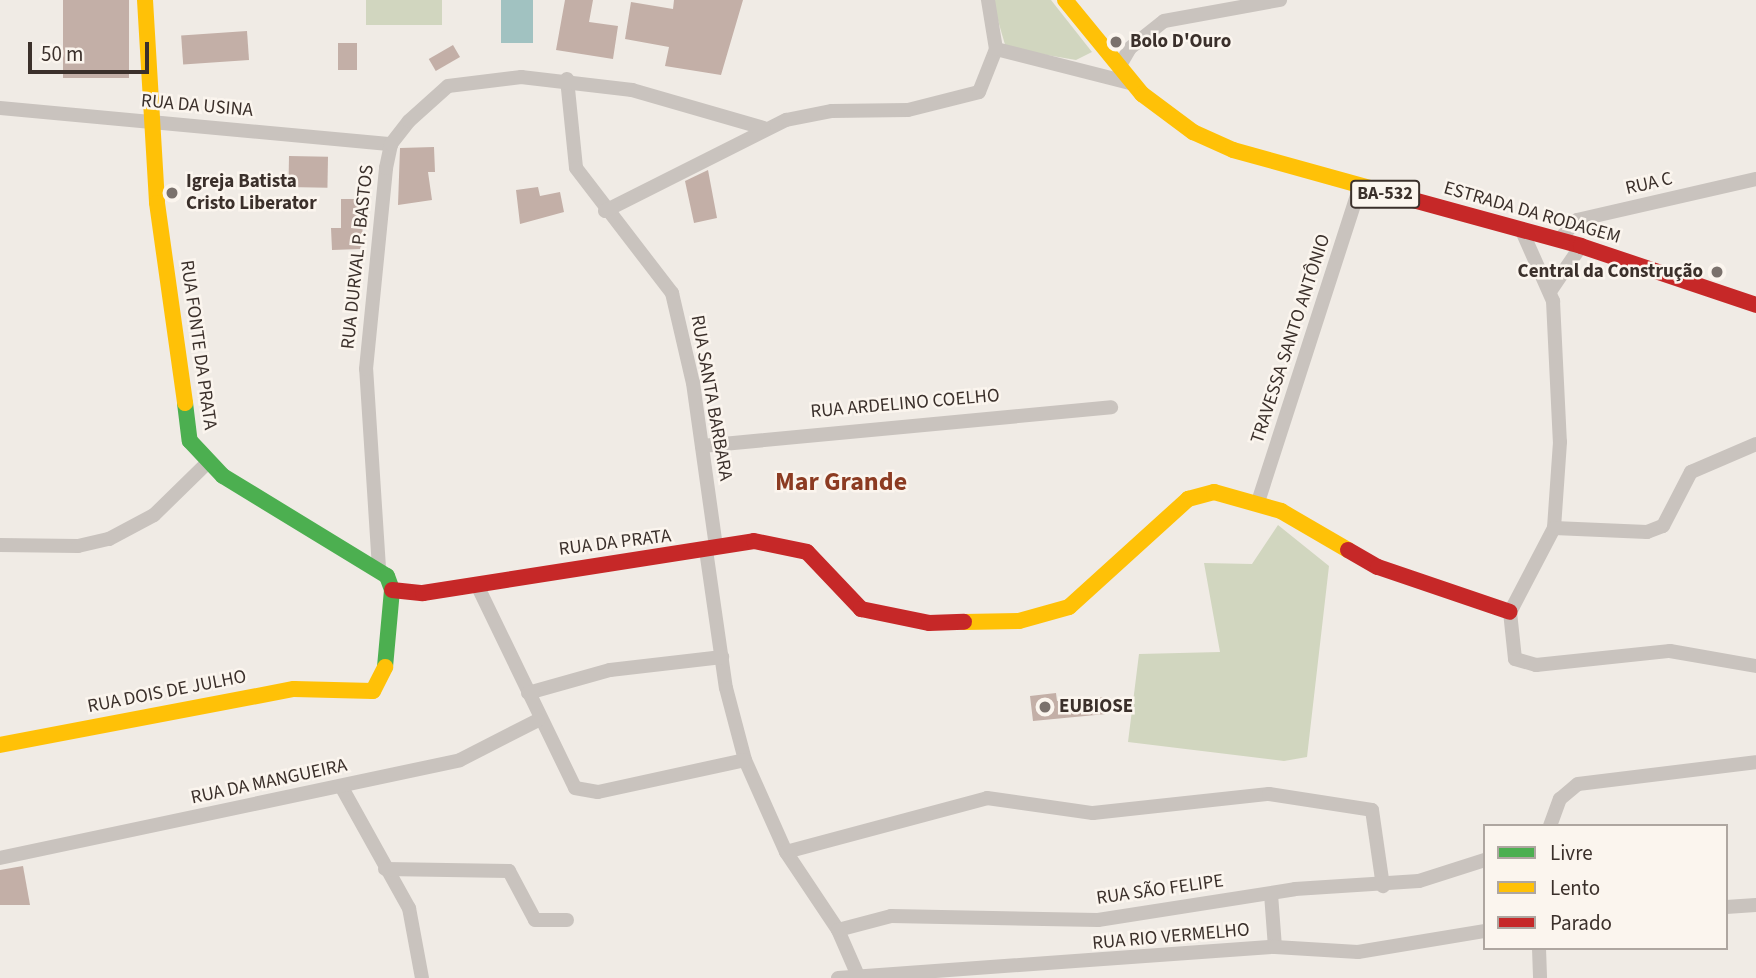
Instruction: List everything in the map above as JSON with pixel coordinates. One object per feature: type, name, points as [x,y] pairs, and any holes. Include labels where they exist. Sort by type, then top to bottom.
[{"type":"street","name":"RUA FONTE DA PRATA","points":[[145,0],[152,121],[185,424],[206,464]]},
{"type":"street","points":[[605,211],[764,128],[810,114],[892,112],[968,96],[984,88],[996,49],[988,0]]},
{"type":"street","name":"ESTRADA DA RODAGEM","points":[[1065,0],[1132,83],[1166,114],[1233,150],[1581,246],[1756,305]]},
{"type":"street","points":[[1119,67],[1130,48],[1164,21],[1280,0]]},
{"type":"street","points":[[996,49],[1132,83]]},
{"type":"street","name":"RUA DURVAL P. BASTOS","points":[[379,568],[366,369],[391,144],[448,86],[492,78],[566,79],[632,90],[764,128]]},
{"type":"street","name":"RUA SANTA BARBARA","points":[[566,79],[571,156],[605,211],[672,293],[702,446],[722,657],[745,760],[786,852],[838,930],[859,977]]},
{"type":"street","name":"RUA DA USINA","points":[[0,108],[391,144]]},
{"type":"street","name":"RUA C","points":[[1559,240],[1577,220],[1756,179]]},
{"type":"street","name":"TRAVESSA SANTO ANTÔNIO","points":[[1258,502],[1360,187]]},
{"type":"street","points":[[1522,231],[1551,290],[1560,442],[1554,528],[1510,611],[1515,659],[1526,666],[1670,651],[1756,666]]},
{"type":"street","points":[[1551,290],[1581,246]]},
{"type":"street","name":"RUA ARDELINO COELHO","points":[[702,446],[1111,407]]},
{"type":"street","points":[[1554,528],[1647,532],[1663,526],[1691,472],[1756,444]]},
{"type":"street","points":[[0,545],[78,546],[109,539],[154,515],[206,464],[379,568],[392,590],[477,585],[538,720],[569,779],[584,793],[745,760]]},
{"type":"street","name":"RUA DA PRATA","points":[[477,585],[754,541],[807,552],[849,601],[888,617],[929,623],[1019,621],[1069,607],[1188,499],[1214,492],[1258,502],[1378,567],[1510,611]]},
{"type":"street","name":"RUA DOIS DE JULHO","points":[[0,745],[294,689],[380,689],[392,590]]},
{"type":"street","points":[[528,693],[610,670],[722,657]]},
{"type":"street","name":"RUA DA MANGUEIRA","points":[[0,858],[460,760],[538,720]]},
{"type":"street","points":[[1551,824],[1560,799],[1578,784],[1756,762]]},
{"type":"street","points":[[341,786],[416,926],[422,978]]},
{"type":"street","points":[[786,852],[987,798],[1093,813],[1269,794],[1372,810],[1383,886]]},
{"type":"street","name":"RUA SÃO FELIPE","points":[[838,930],[891,916],[1098,920],[1271,894],[1383,886],[1445,875],[1483,861]]},
{"type":"street","points":[[385,869],[509,871],[535,920],[567,920]]},
{"type":"street","points":[[1271,894],[1275,947]]},
{"type":"street","points":[[1728,907],[1756,905]]},
{"type":"street","name":"RUA RIO VERMELHO","points":[[838,978],[1275,947],[1358,952],[1483,931]]},
{"type":"street","points":[[1539,950],[1540,978]]},
{"type":"green space","points":[[366,0],[442,0],[442,25],[366,25]]},
{"type":"green space","points":[[992,0],[1051,0],[1092,52],[1076,60],[1006,48]]},
{"type":"green space","points":[[1278,525],[1329,566],[1307,757],[1284,761],[1128,742],[1139,654],[1220,652],[1204,563],[1252,564]]},
{"type":"water","points":[[501,0],[533,0],[533,43],[501,43]]},
{"type":"building","points":[[63,0],[129,0],[129,78],[63,78]]},
{"type":"building","points":[[565,0],[593,0],[589,22],[618,26],[613,59],[556,50]]},
{"type":"building","points":[[674,0],[743,0],[721,75],[665,66],[669,47],[625,39],[631,2],[673,9]]},
{"type":"building","points":[[247,31],[249,60],[183,65],[181,36]]},
{"type":"building","points":[[338,43],[357,43],[357,70],[338,70]]},
{"type":"building","points":[[453,45],[460,57],[436,71],[429,59]]},
{"type":"building","points":[[434,147],[435,172],[428,172],[432,200],[398,205],[400,148]]},
{"type":"building","points":[[289,156],[328,157],[327,188],[288,187]]},
{"type":"building","points":[[708,170],[717,218],[694,223],[685,181]]},
{"type":"building","points":[[538,187],[540,196],[560,192],[564,212],[520,224],[516,190]]},
{"type":"building","points":[[341,199],[365,199],[361,249],[332,250],[331,228],[341,228]]},
{"type":"building","points":[[1056,693],[1057,701],[1104,697],[1106,714],[1033,721],[1030,696]]},
{"type":"building","points":[[23,866],[30,905],[0,905],[0,870]]},
{"type":"traffic: fast","points":[[185,403],[190,441],[223,476],[387,576],[392,590],[385,667]]},
{"type":"traffic: slow","points":[[145,0],[157,203],[185,403]]},
{"type":"traffic: slow","points":[[1065,0],[1142,94],[1193,132],[1233,150],[1384,192]]},
{"type":"traffic: slow","points":[[964,622],[1019,621],[1069,607],[1188,499],[1214,492],[1281,511],[1348,550]]},
{"type":"traffic: slow","points":[[0,745],[294,689],[373,691],[385,667]]},
{"type":"traffic: jam","points":[[1384,192],[1581,246],[1756,305]]},
{"type":"traffic: jam","points":[[392,590],[423,593],[754,541],[807,552],[861,609],[929,623],[964,622]]},
{"type":"traffic: jam","points":[[1348,550],[1378,567],[1510,612]]},
{"type":"place","name":"Bolo D'Ouro","points":[[1116,42]]},
{"type":"place","name":"Igreja Batista Cristo Liberator","points":[[172,193]]},
{"type":"place","name":"Central da Construção","points":[[1717,272]]},
{"type":"place","name":"EUBIOSE","points":[[1045,707]]},
{"type":"district","name":"Mar Grande","points":[[841,482]]}]
